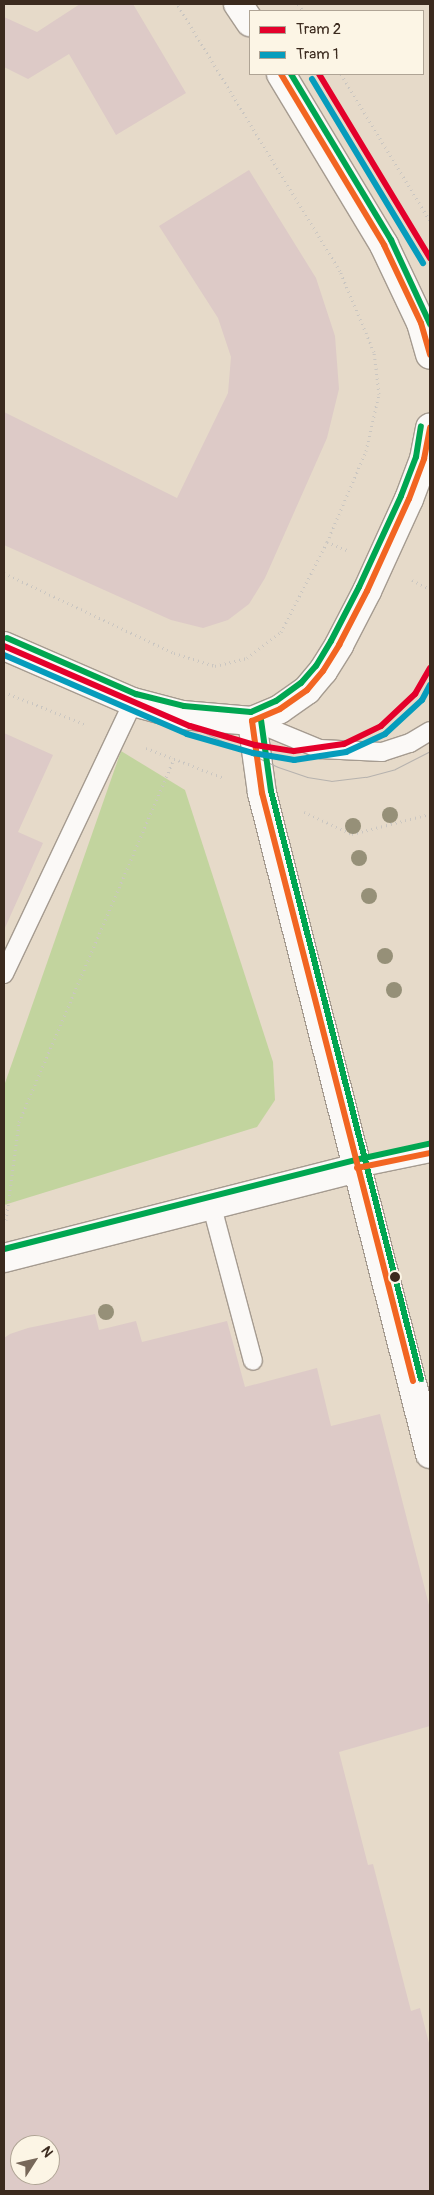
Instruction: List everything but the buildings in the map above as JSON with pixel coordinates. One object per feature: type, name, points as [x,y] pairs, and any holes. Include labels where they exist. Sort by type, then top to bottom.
[{"type":"street","points":[[238,4],[249,20]]},
{"type":"street","points":[[282,75],[392,261],[421,322],[430,355]]},
{"type":"street","points":[[4,646],[134,702],[182,715],[252,721],[280,709],[307,690],[323,671],[368,591],[409,499],[424,459],[430,428]]},
{"type":"street","points":[[252,721],[262,793],[430,1454]]},
{"type":"street","points":[[7,1257],[212,1207],[357,1168]]},
{"type":"lane","points":[[4,974],[134,702]]},
{"type":"lane","points":[[252,721],[320,749],[382,752],[410,743],[430,731]]},
{"type":"lane","points":[[357,1168],[430,1153]]},
{"type":"lane","points":[[212,1207],[253,1361]]},
{"type":"path","points":[[4,573],[174,653],[215,666],[247,658],[281,632],[327,542],[366,451],[379,394],[374,352],[340,271],[177,4]]},
{"type":"path","points":[[342,75],[430,221]]},
{"type":"path","points":[[428,587],[430,582]]},
{"type":"path","points":[[7,1257],[6,1217],[19,1122],[174,759]]},
{"type":"path","points":[[262,793],[352,834],[430,814]]},
{"type":"green space","points":[[121,751],[185,790],[273,1062],[275,1100],[257,1127],[4,1205],[4,1086]]},
{"type":"tram line","name":"2","points":[[320,75],[430,258]]},
{"type":"tram line","name":"1","points":[[312,79],[423,263]]},
{"type":"tram line","name":"2","points":[[4,646],[190,726],[255,745],[294,751],[344,744],[381,726],[415,694],[430,668]]},
{"type":"tram line","name":"1","points":[[4,655],[187,734],[253,753],[294,760],[346,752],[385,734],[422,700],[430,685]]},
{"type":"tram line","points":[[190,726],[278,767],[307,777],[331,781],[366,777],[395,769],[430,751]]},
{"type":"transit line","points":[[282,75],[384,245],[421,323],[430,355]]},
{"type":"transit line","points":[[292,75],[391,240],[430,324]]},
{"type":"transit line","points":[[7,638],[136,694],[184,706],[251,712],[276,701],[301,683],[316,666],[331,641],[359,587],[401,496],[416,457],[421,426]]},
{"type":"transit line","points":[[413,1381],[262,793],[252,721],[280,709],[307,690],[323,671],[339,645],[367,591],[409,499],[424,459],[430,428]]},
{"type":"transit line","points":[[261,720],[271,791],[421,1379]]},
{"type":"transit line","points":[[4,1249],[355,1160],[428,1144]]},
{"type":"transit line","points":[[357,1168],[430,1153]]}]
